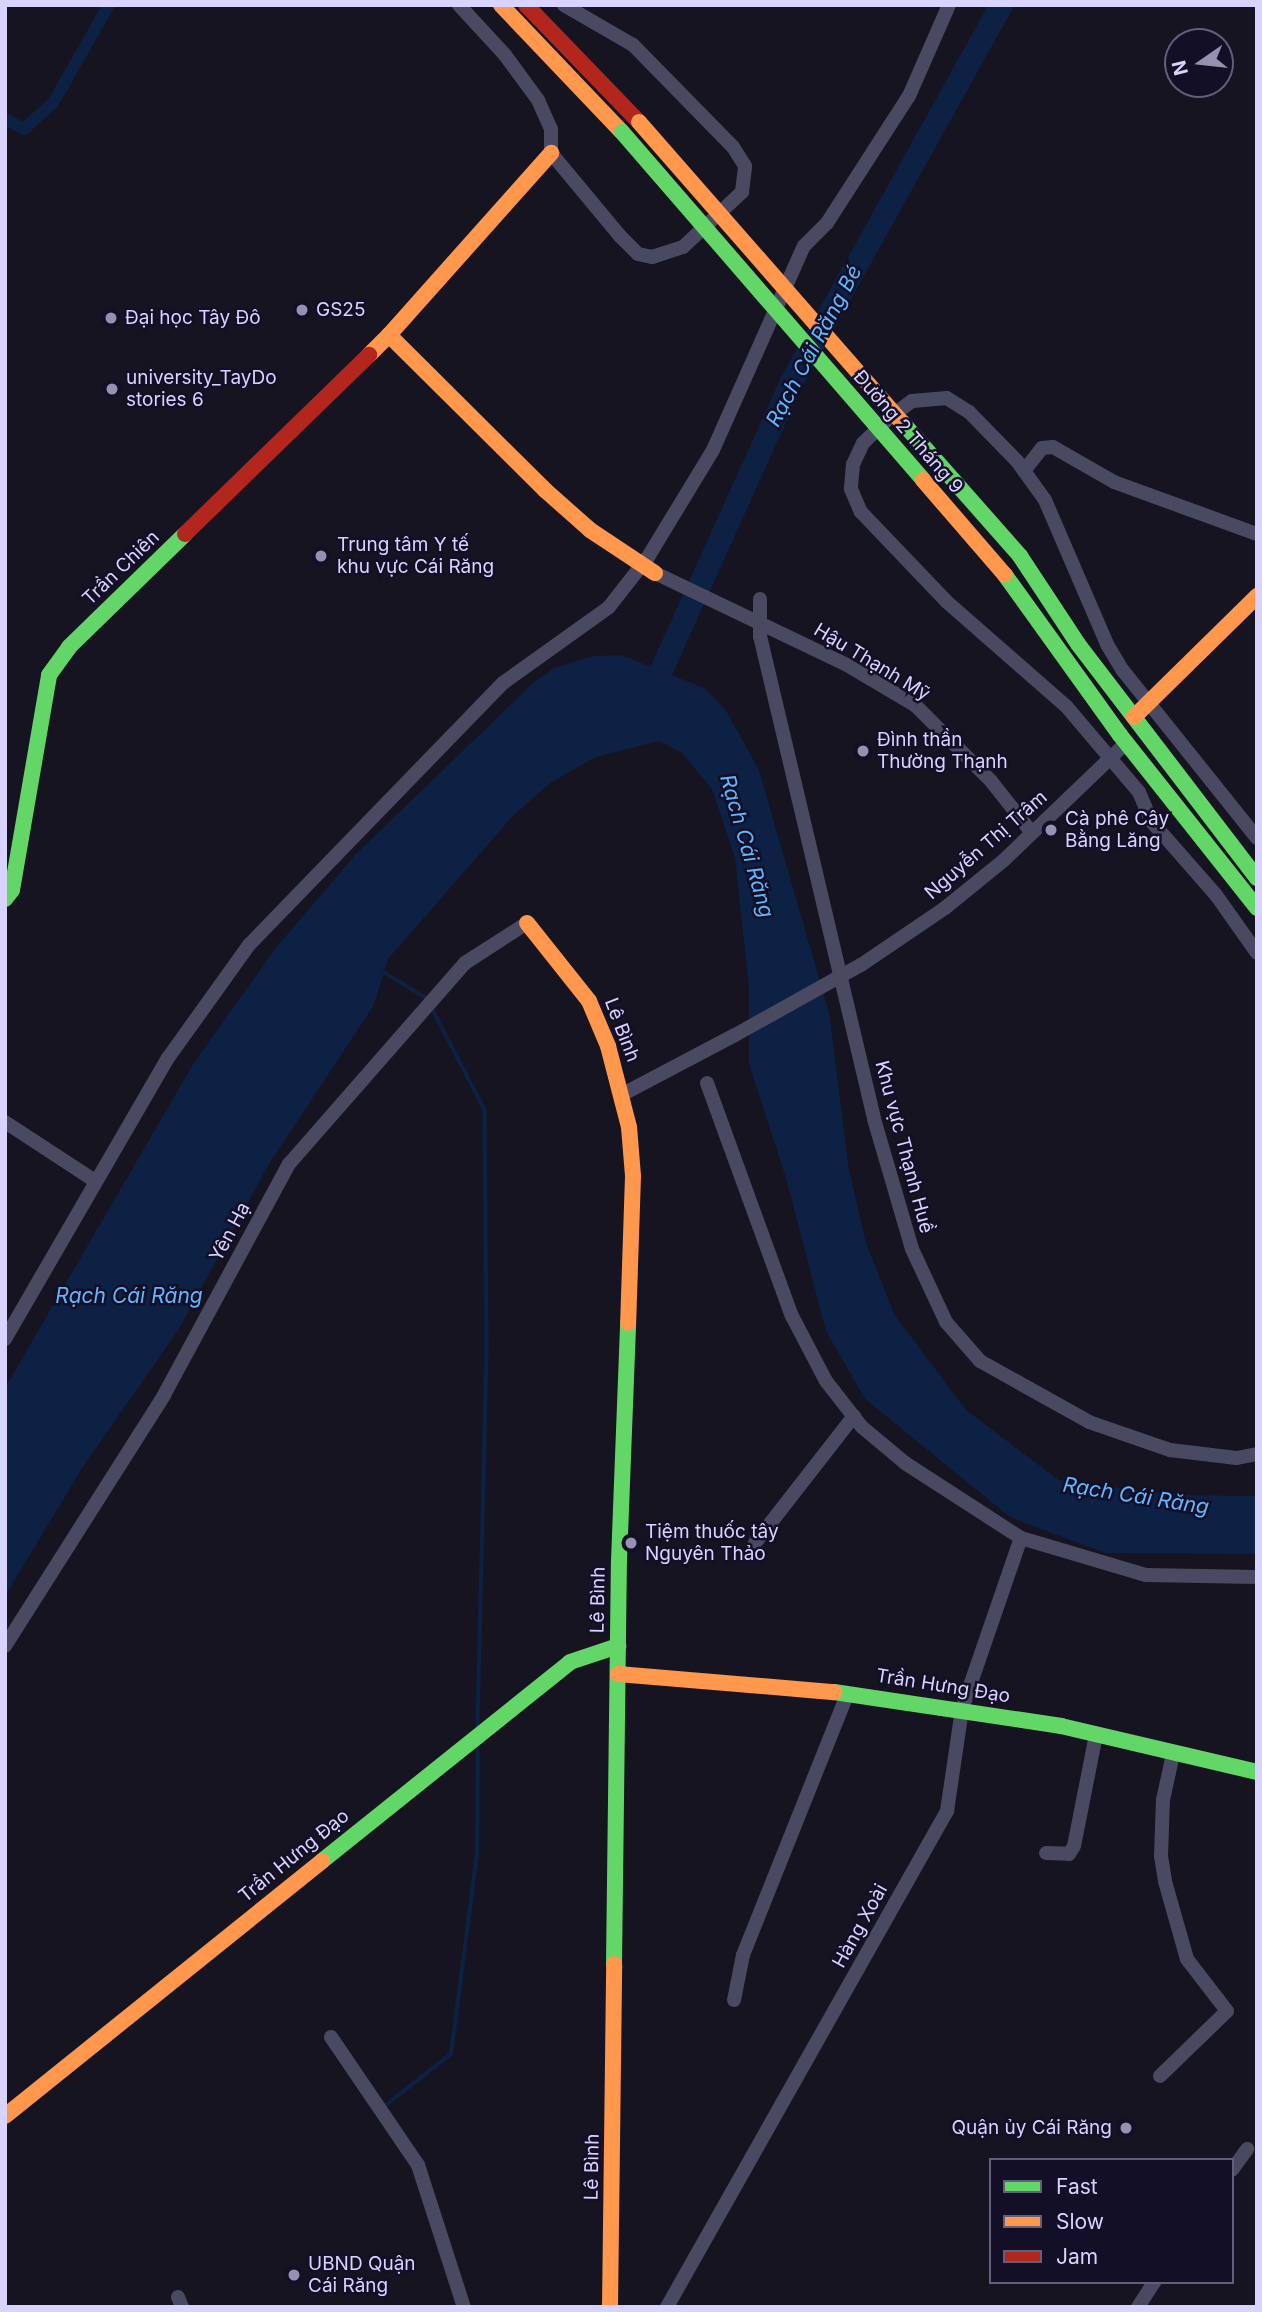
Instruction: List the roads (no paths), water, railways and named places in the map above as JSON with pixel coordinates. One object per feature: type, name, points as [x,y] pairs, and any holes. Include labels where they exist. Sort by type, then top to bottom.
[{"type":"main road","name":"Đường 2 Tháng 9","points":[[501,5],[622,132],[1005,575],[1126,743],[1257,908]]},
{"type":"main road","name":"Đường 2 Tháng 9","points":[[526,5],[639,122],[1020,556],[1095,667],[1257,878]]},
{"type":"main road","name":"Trần Chiên","points":[[5,899],[12,890],[11,864],[49,675],[69,648],[389,335],[551,153]]},
{"type":"main road","points":[[389,335],[545,490],[648,570]]},
{"type":"main road","points":[[1134,717],[1257,596]]},
{"type":"main road","name":"Lê Bình","points":[[527,923],[589,1001],[623,1094],[633,1176],[618,1646],[610,2307]]},
{"type":"main road","name":"Trần Hưng Đạo","points":[[5,2116],[570,1662],[618,1646]]},
{"type":"main road","name":"Trần Hưng Đạo","points":[[618,1674],[848,1693],[962,1709],[1096,1735],[1257,1772]]},
{"type":"street","points":[[459,5],[505,55],[538,100],[551,129],[551,153],[620,236],[638,254],[652,257],[682,247],[742,192],[746,181],[746,166],[733,147],[653,64],[617,32],[564,5]]},
{"type":"street","points":[[5,1339],[168,1058],[249,945],[503,683],[609,607],[648,570],[713,450],[804,246],[827,223],[909,96],[949,5]]},
{"type":"street","points":[[1257,838],[1124,671],[1107,644],[1045,500],[1024,471],[969,412],[947,398],[930,397],[912,401],[863,443],[853,464],[851,489],[861,512],[880,537],[947,602],[1045,683],[1139,792],[1152,822],[1216,895],[1257,953]]},
{"type":"street","points":[[1024,471],[1042,449],[1053,447],[1114,482],[1257,534]]},
{"type":"street","name":"Hậu Thạnh Mỹ","points":[[648,570],[754,625],[847,665],[915,705],[991,781],[1032,833]]},
{"type":"street","name":"Khu vực Thạnh Huề","points":[[760,598],[754,625],[874,1119],[912,1248],[946,1322],[980,1361],[1089,1422],[1170,1450],[1237,1458],[1257,1454]]},
{"type":"street","points":[[1095,667],[1124,671]]},
{"type":"street","name":"Nguyễn Thị Trâm","points":[[623,1094],[861,965],[945,908],[1032,833],[1126,743]]},
{"type":"street","points":[[1139,792],[1179,810]]},
{"type":"street","name":"Yên Hạ","points":[[5,1646],[164,1395],[289,1164],[465,963],[527,923]]},
{"type":"street","points":[[707,1083],[792,1316],[826,1381],[854,1416],[905,1463],[1021,1538],[1146,1576],[1257,1577]]},
{"type":"street","points":[[5,1122],[95,1181]]},
{"type":"street","points":[[755,1543],[854,1416]]},
{"type":"street","name":"Hàng Xoài","points":[[667,2307],[947,1811],[962,1709],[1021,1538]]},
{"type":"street","points":[[734,2000],[743,1955],[848,1693]]},
{"type":"street","points":[[1046,1853],[1069,1854],[1074,1846],[1096,1735]]},
{"type":"street","points":[[1160,2076],[1227,2011],[1187,1959],[1165,1881],[1161,1856],[1163,1800],[1172,1754]]},
{"type":"street","points":[[331,2037],[418,2165],[464,2307]]},
{"type":"street","points":[[1234,2167],[1247,2149]]},
{"type":"street","points":[[1138,2307],[1153,2284]]},
{"type":"water","name":"Rạch Cái Răng","points":[[621,655],[704,688],[725,709],[759,770],[829,1013],[849,1170],[866,1243],[894,1314],[966,1410],[1059,1480],[1177,1495],[1257,1496],[1257,1554],[1105,1553],[1010,1517],[865,1399],[826,1331],[786,1178],[749,1064],[749,987],[735,858],[712,789],[682,753],[659,741],[596,757],[550,783],[512,817],[388,959],[374,1005],[269,1164],[179,1329],[84,1465],[5,1596],[5,1388],[192,1066],[274,950],[356,854],[532,684],[554,668],[593,656]]},
{"type":"waterway","points":[[5,119],[24,129],[53,103],[109,5]]},
{"type":"waterway","name":"Rạch Cái Răng Bé","points":[[650,694],[792,380],[1001,5]]},
{"type":"waterway","points":[[382,971],[428,999]]},
{"type":"waterway","points":[[431,1006],[485,1110],[487,1354],[478,1727]]},
{"type":"waterway","points":[[386,2105],[451,2054],[477,1855],[478,1746]]},
{"type":"place","name":"GS25","points":[[302,310]]},
{"type":"place","name":"Đại học Tây Đô","points":[[111,318]]},
{"type":"place","name":"university_TayDo stories 6","points":[[112,389]]},
{"type":"place","name":"Trung tâm Y tế khu vực Cái Răng","points":[[321,556]]},
{"type":"place","name":"Đình thần Thường Thạnh","points":[[863,751]]},
{"type":"place","name":"Cà phê Cây Bằng Lăng","points":[[1051,830]]},
{"type":"place","name":"Tiệm thuốc tây Nguyên Thảo","points":[[631,1543]]},
{"type":"place","name":"Quận ủy Cái Răng","points":[[1126,2128]]},
{"type":"place","name":"UBND Quận Cái Răng","points":[[294,2275]]}]
